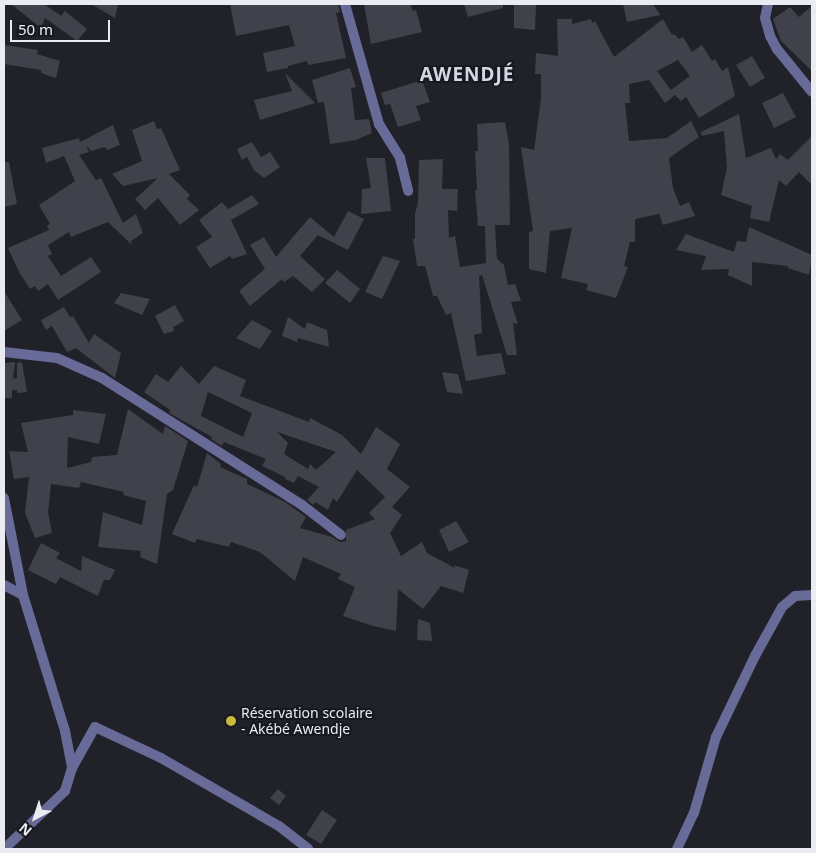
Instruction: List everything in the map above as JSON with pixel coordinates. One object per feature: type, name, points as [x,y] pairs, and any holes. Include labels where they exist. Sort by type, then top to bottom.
[{"type":"street","points":[[345,4],[379,124],[400,158],[408,191]]},
{"type":"street","points":[[768,4],[765,18],[770,36],[777,49],[812,92]]},
{"type":"street","points":[[4,352],[57,358],[102,378],[302,505],[341,535]]},
{"type":"street","points":[[4,498],[23,595],[65,731],[72,768]]},
{"type":"street","points":[[4,585],[23,595]]},
{"type":"street","points":[[677,849],[694,813],[716,737],[755,656],[782,607],[795,596],[812,595]]},
{"type":"street","points":[[4,849],[65,791],[72,768],[95,727],[161,758],[279,826],[308,849]]},
{"type":"building","points":[[11,4],[44,4],[61,16],[65,11],[87,29],[77,41],[45,18],[41,28]]},
{"type":"building","points":[[91,4],[118,4],[115,18]]},
{"type":"building","points":[[230,4],[338,4],[340,12],[336,13],[346,58],[308,65],[307,61],[288,66],[288,68],[267,72],[263,53],[295,46],[289,25],[236,36]]},
{"type":"building","points":[[364,4],[410,4],[413,11],[416,10],[422,32],[371,44]]},
{"type":"building","points":[[464,4],[503,4],[503,8],[468,17]]},
{"type":"building","points":[[514,4],[536,5],[535,30],[514,28]]},
{"type":"building","points":[[623,4],[653,4],[660,15],[627,22]]},
{"type":"building","points":[[812,6],[812,71],[781,41],[773,19],[790,7],[799,17]]},
{"type":"building","points":[[557,19],[572,19],[572,24],[591,19],[592,23],[595,21],[614,57],[663,19],[672,35],[674,34],[679,39],[683,37],[692,52],[702,45],[712,61],[715,59],[722,71],[728,67],[735,96],[699,118],[686,97],[681,101],[675,95],[665,103],[649,80],[629,84],[630,103],[625,103],[629,141],[667,138],[691,121],[699,137],[669,158],[673,188],[680,206],[689,202],[695,216],[663,225],[659,214],[635,219],[635,242],[630,242],[624,266],[628,267],[616,298],[586,290],[588,284],[561,278],[572,228],[550,231],[546,273],[529,269],[529,232],[533,231],[521,147],[534,150],[541,99],[541,74],[535,74],[536,53],[558,56]],"holes":[[[678,60],[690,76],[671,90],[657,71]]]},
{"type":"building","points":[[4,45],[38,50],[37,54],[60,61],[56,78],[41,73],[41,70],[4,64]]},
{"type":"building","points":[[752,56],[765,78],[750,87],[736,65]]},
{"type":"building","points":[[350,68],[356,87],[351,88],[355,120],[369,119],[372,133],[356,140],[330,144],[324,102],[318,103],[312,80]]},
{"type":"building","points":[[285,73],[315,103],[260,120],[254,100],[292,91]]},
{"type":"building","points":[[422,80],[430,102],[416,106],[421,120],[398,127],[390,104],[385,105],[381,93]]},
{"type":"building","points":[[783,93],[796,117],[774,128],[762,103]]},
{"type":"building","points":[[739,114],[746,158],[771,148],[776,159],[780,154],[788,160],[812,136],[812,185],[799,172],[786,186],[779,180],[769,222],[750,218],[752,206],[721,195],[727,168],[724,131],[702,136],[701,132]]},
{"type":"building","points":[[154,121],[157,129],[161,128],[180,170],[169,174],[190,195],[187,199],[199,210],[180,225],[158,198],[145,210],[135,199],[158,178],[123,186],[112,174],[142,161],[132,130]]},
{"type":"building","points":[[505,122],[509,144],[510,225],[495,225],[497,259],[504,265],[508,285],[515,284],[521,301],[511,302],[518,324],[513,323],[517,355],[507,355],[482,275],[479,276],[482,333],[474,335],[477,356],[501,353],[506,374],[466,381],[451,313],[446,315],[437,296],[433,296],[425,266],[417,266],[413,239],[415,239],[415,214],[418,203],[419,160],[443,159],[442,189],[458,189],[457,211],[448,210],[449,238],[455,236],[460,267],[486,263],[485,226],[478,226],[475,190],[477,190],[475,151],[478,151],[477,124]]},
{"type":"building","points":[[113,125],[120,145],[107,150],[105,147],[91,151],[86,145],[89,152],[79,155],[96,180],[101,178],[123,223],[136,214],[143,233],[131,241],[132,245],[108,222],[71,237],[69,232],[48,245],[52,254],[48,256],[61,276],[91,257],[101,272],[58,300],[48,284],[38,291],[35,286],[30,289],[19,272],[8,248],[49,230],[47,226],[50,224],[39,205],[75,181],[64,156],[46,163],[42,148],[79,138],[80,142]]},
{"type":"building","points":[[252,142],[261,157],[270,152],[280,167],[264,178],[254,170],[247,157],[242,160],[237,149]]},
{"type":"building","points":[[366,158],[385,158],[391,211],[361,214],[362,189],[371,188]]},
{"type":"building","points":[[4,162],[9,162],[17,204],[4,207]]},
{"type":"building","points":[[252,195],[259,204],[231,220],[247,254],[232,259],[230,256],[210,268],[196,247],[212,237],[199,220],[222,202],[228,209]]},
{"type":"building","points":[[348,211],[364,219],[348,250],[318,235],[300,256],[325,279],[312,292],[293,276],[284,282],[282,279],[250,306],[239,291],[265,269],[250,245],[264,237],[276,257],[310,217],[334,237]]},
{"type":"building","points":[[749,227],[812,255],[809,275],[788,268],[788,266],[752,262],[752,286],[728,275],[729,269],[701,270],[706,256],[676,250],[686,234],[734,252],[737,241],[746,242]]},
{"type":"building","points":[[383,256],[400,261],[382,299],[365,292]]},
{"type":"building","points":[[337,270],[360,289],[350,303],[325,283]]},
{"type":"building","points":[[4,291],[22,320],[4,331]]},
{"type":"building","points":[[121,293],[150,299],[142,315],[114,303]]},
{"type":"building","points":[[175,305],[184,321],[173,327],[174,331],[164,334],[155,316]]},
{"type":"building","points":[[64,307],[70,317],[73,316],[89,343],[94,334],[121,353],[115,378],[76,348],[67,352],[52,326],[46,330],[41,320]]},
{"type":"building","points":[[288,317],[305,329],[307,322],[327,330],[329,347],[298,338],[297,342],[282,336]]},
{"type":"building","points":[[252,320],[272,331],[260,349],[236,338]]},
{"type":"building","points":[[15,362],[13,379],[17,378],[17,363],[22,362],[27,392],[17,393],[17,390],[12,390],[12,398],[4,398],[4,363]]},
{"type":"building","points":[[181,366],[199,384],[214,366],[246,380],[240,396],[309,422],[310,418],[342,435],[361,454],[376,427],[400,444],[387,469],[410,487],[392,507],[402,515],[390,533],[401,556],[422,542],[427,553],[455,568],[454,565],[469,570],[463,593],[441,586],[423,609],[398,589],[396,631],[343,616],[355,587],[338,579],[341,574],[303,557],[295,581],[260,552],[231,542],[229,547],[197,539],[195,543],[172,534],[194,485],[197,487],[207,453],[221,464],[220,467],[247,479],[247,484],[285,502],[306,517],[300,528],[332,537],[340,542],[346,541],[346,530],[375,519],[369,513],[385,497],[357,470],[337,502],[333,498],[328,510],[315,502],[313,505],[307,500],[319,487],[298,476],[294,483],[262,466],[266,459],[224,442],[222,446],[211,439],[212,437],[169,413],[170,410],[144,392],[156,374],[168,382]],"holes":[[[208,392],[252,413],[243,437],[201,416]],[[277,432],[286,435],[336,452],[316,470],[310,464],[308,469],[284,454],[288,443]]]},
{"type":"building","points":[[442,372],[458,374],[463,394],[447,392]]},
{"type":"building","points":[[128,409],[163,434],[165,426],[188,441],[173,490],[167,494],[157,564],[140,557],[141,551],[98,547],[103,512],[142,525],[146,501],[123,495],[124,492],[81,482],[79,488],[51,484],[48,512],[52,533],[35,538],[25,513],[29,477],[14,479],[9,451],[28,452],[21,423],[73,415],[73,410],[106,414],[99,444],[68,437],[67,468],[91,462],[92,457],[117,455]]},
{"type":"building","points":[[456,521],[469,542],[449,552],[439,530]]},
{"type":"building","points":[[41,543],[60,553],[56,558],[81,571],[82,556],[115,570],[110,580],[104,580],[98,596],[60,577],[56,584],[28,570]]},
{"type":"building","points":[[418,619],[430,623],[432,641],[417,640]]},
{"type":"building","points":[[278,789],[286,796],[279,805],[270,798]]},
{"type":"building","points":[[322,810],[337,820],[321,844],[306,835]]},
{"type":"place","name":"Réservation scolaire - Akébé Awendje","points":[[231,721]]},
{"type":"district","name":"AWENDJÉ","points":[[467,75]]}]
